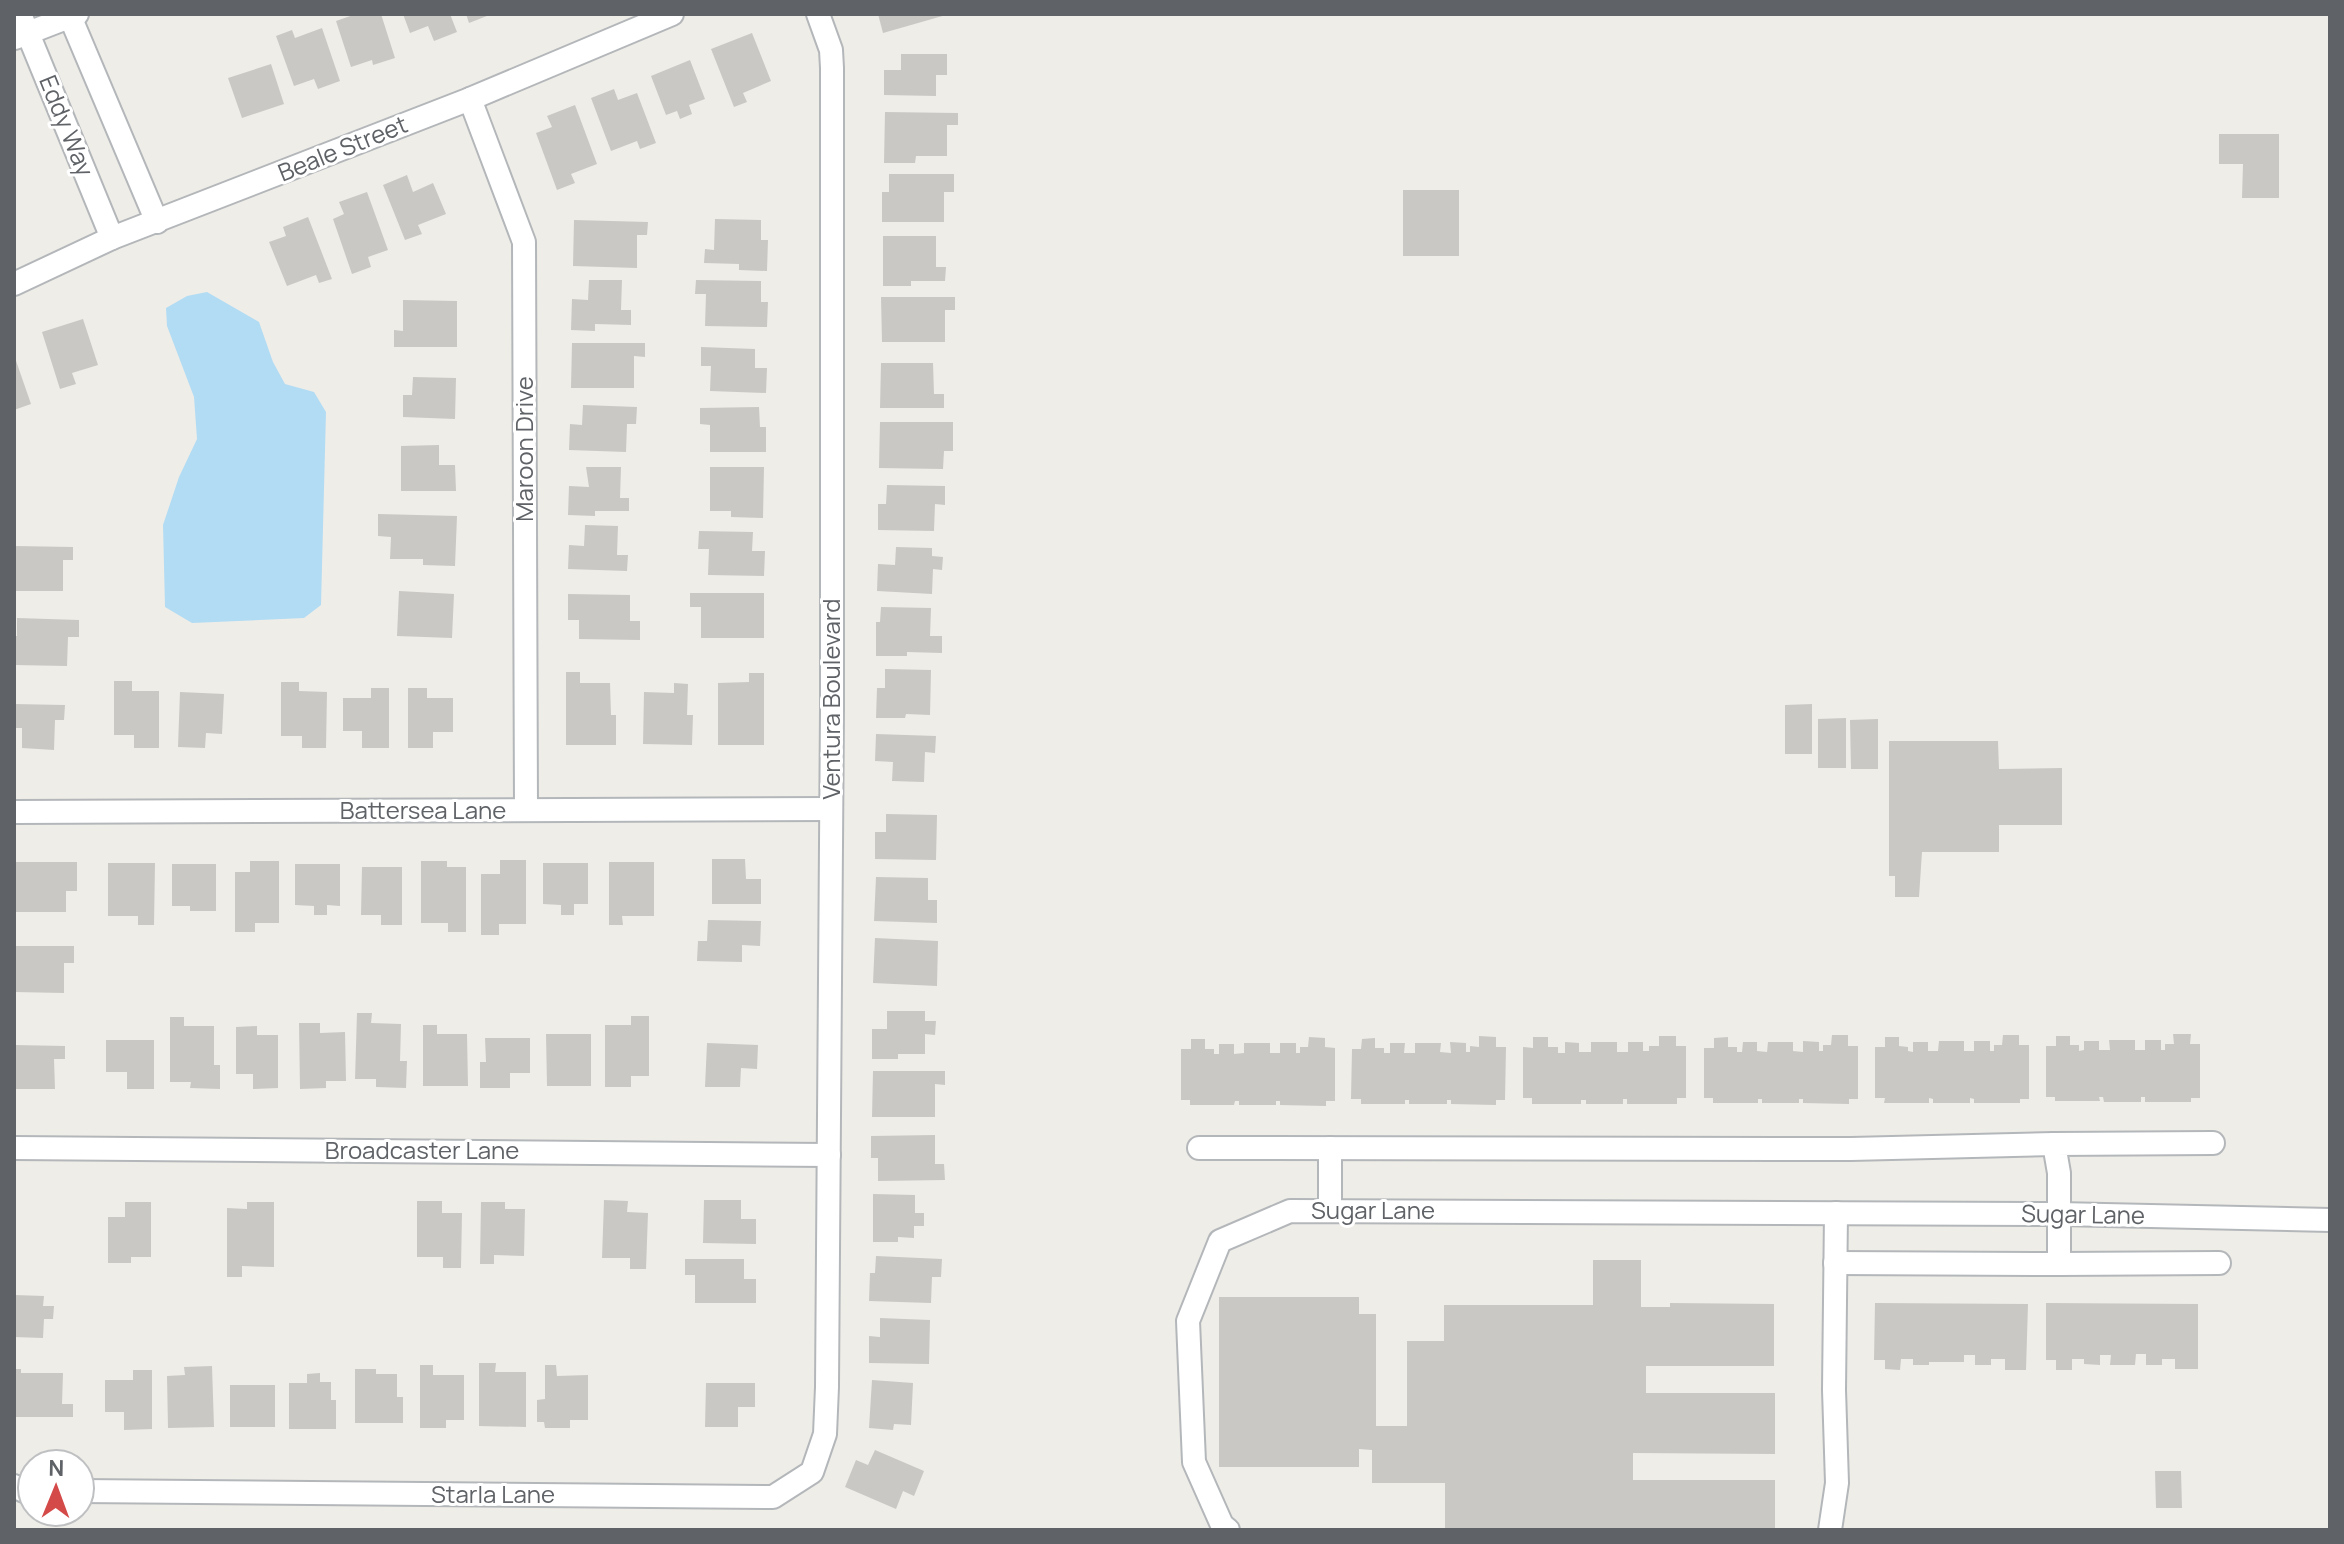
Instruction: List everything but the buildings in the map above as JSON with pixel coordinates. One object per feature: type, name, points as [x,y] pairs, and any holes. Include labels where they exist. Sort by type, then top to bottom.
[{"type":"street","name":"Beale Street","points":[[14,284],[112,238],[470,99],[672,14]]},
{"type":"street","name":"Ventura Boulevard","points":[[818,14],[831,50],[832,68],[827,1387]]},
{"type":"street","points":[[21,28],[72,15]]},
{"type":"street","name":"Eddy Way","points":[[72,15],[157,222]]},
{"type":"street","name":"Eddy Way","points":[[21,28],[112,238]]},
{"type":"street","name":"Maroon Drive","points":[[470,99],[524,242],[526,810]]},
{"type":"street","name":"Battersea Lane","points":[[14,812],[831,809]]},
{"type":"street","points":[[1199,1148],[1851,1149],[2213,1143]]},
{"type":"street","points":[[2054,1144],[2059,1173],[2059,1264]]},
{"type":"street","name":"Broadcaster Lane","points":[[14,1148],[829,1155]]},
{"type":"street","points":[[1330,1148],[1330,1211]]},
{"type":"street","name":"Sugar Lane","points":[[1228,1530],[1222,1525],[1194,1462],[1188,1321],[1220,1241],[1290,1211],[2059,1214],[2330,1220]]},
{"type":"street","points":[[1830,1530],[1837,1483],[1836,1213]]},
{"type":"street","points":[[1835,1263],[2219,1263]]},
{"type":"street","name":"Starla Lane","points":[[96,1491],[773,1497],[812,1472],[825,1434],[827,1387]]},
{"type":"water","points":[[207,292],[259,322],[273,362],[285,384],[314,392],[326,412],[321,605],[304,618],[192,623],[165,607],[163,525],[179,477],[197,439],[194,397],[167,326],[166,308],[187,296]]}]
